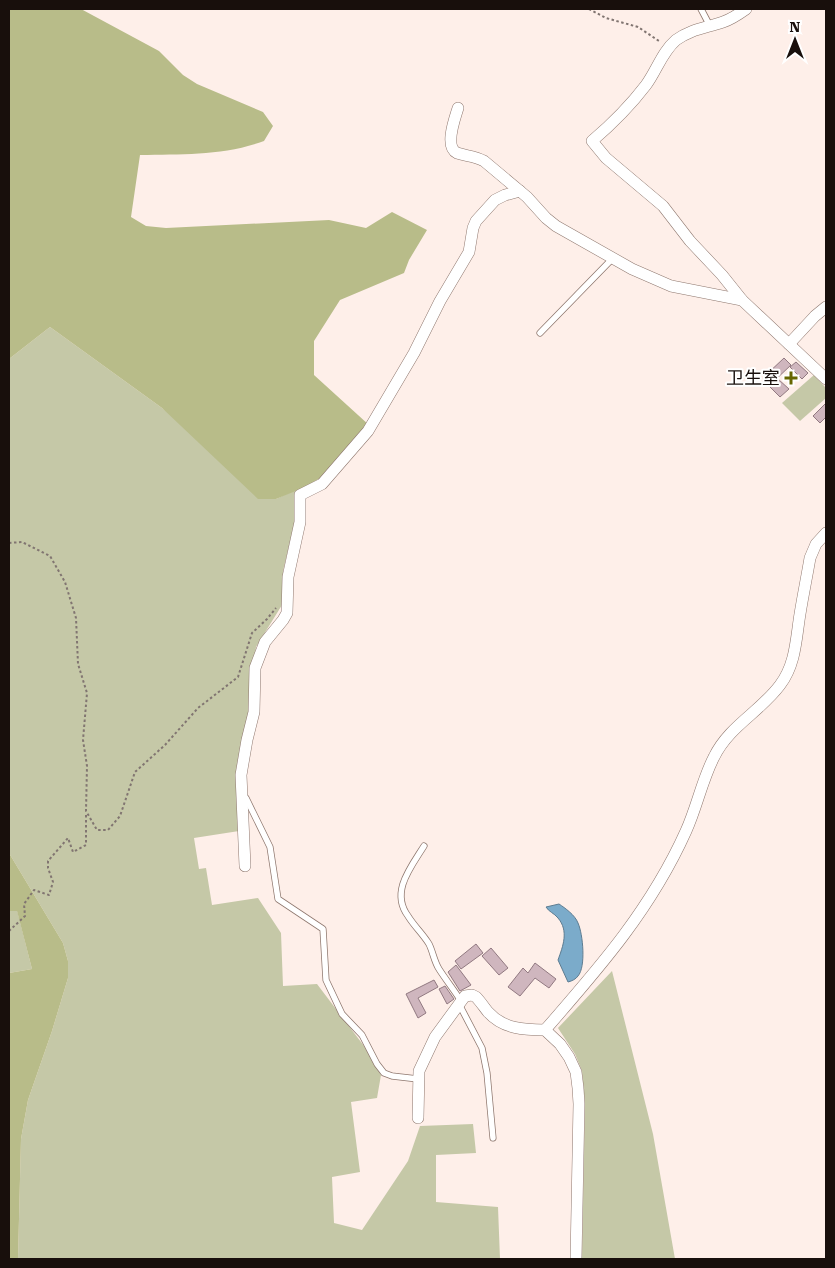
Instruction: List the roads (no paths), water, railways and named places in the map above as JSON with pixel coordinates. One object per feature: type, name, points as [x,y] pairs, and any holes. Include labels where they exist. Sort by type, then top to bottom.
[{"type":"street","points":[[746,9],[734,18],[688,33],[669,47],[637,96],[592,141],[606,158],[663,206],[676,220],[690,242],[722,275],[742,300],[826,379]]},
{"type":"street","points":[[458,108],[452,132],[451,148],[458,153],[477,157],[484,161],[520,191],[556,226],[632,269],[679,288],[742,300]]},
{"type":"street","points":[[245,866],[241,779],[247,740],[254,712],[256,668],[258,656],[267,638],[283,620],[286,613],[290,569],[300,522],[300,495],[322,484],[368,431],[414,353],[440,301],[469,252],[476,220],[496,200],[505,195],[520,191]]},
{"type":"street","points":[[789,344],[826,307]]},
{"type":"street","points":[[545,1030],[611,954],[650,898],[686,831],[713,758],[723,742],[730,733],[776,691],[786,676],[794,655],[810,558],[816,544],[826,533]]},
{"type":"street","points":[[418,1118],[419,1071],[435,1037],[465,996],[472,994],[491,1015],[508,1025],[520,1030],[545,1030],[570,1057],[576,1072],[579,1114],[576,1259]]},
{"type":"lane","points":[[701,9],[710,26]]},
{"type":"lane","points":[[540,333],[613,258]]},
{"type":"lane","points":[[241,779],[247,802],[270,847],[278,899],[323,929],[326,980],[342,1014],[362,1034],[377,1064],[384,1073],[392,1076],[418,1079]]},
{"type":"lane","points":[[424,846],[407,874],[401,889],[401,901],[406,915],[429,944],[439,970],[450,982],[482,1048],[487,1073],[493,1138]]},
{"type":"water","points":[[559,904],[577,920],[582,942],[583,958],[581,972],[576,978],[568,982],[558,960],[564,939],[563,928],[558,918],[546,907]]},
{"type":"place","name":"卫生室","points":[[791,378]]}]
